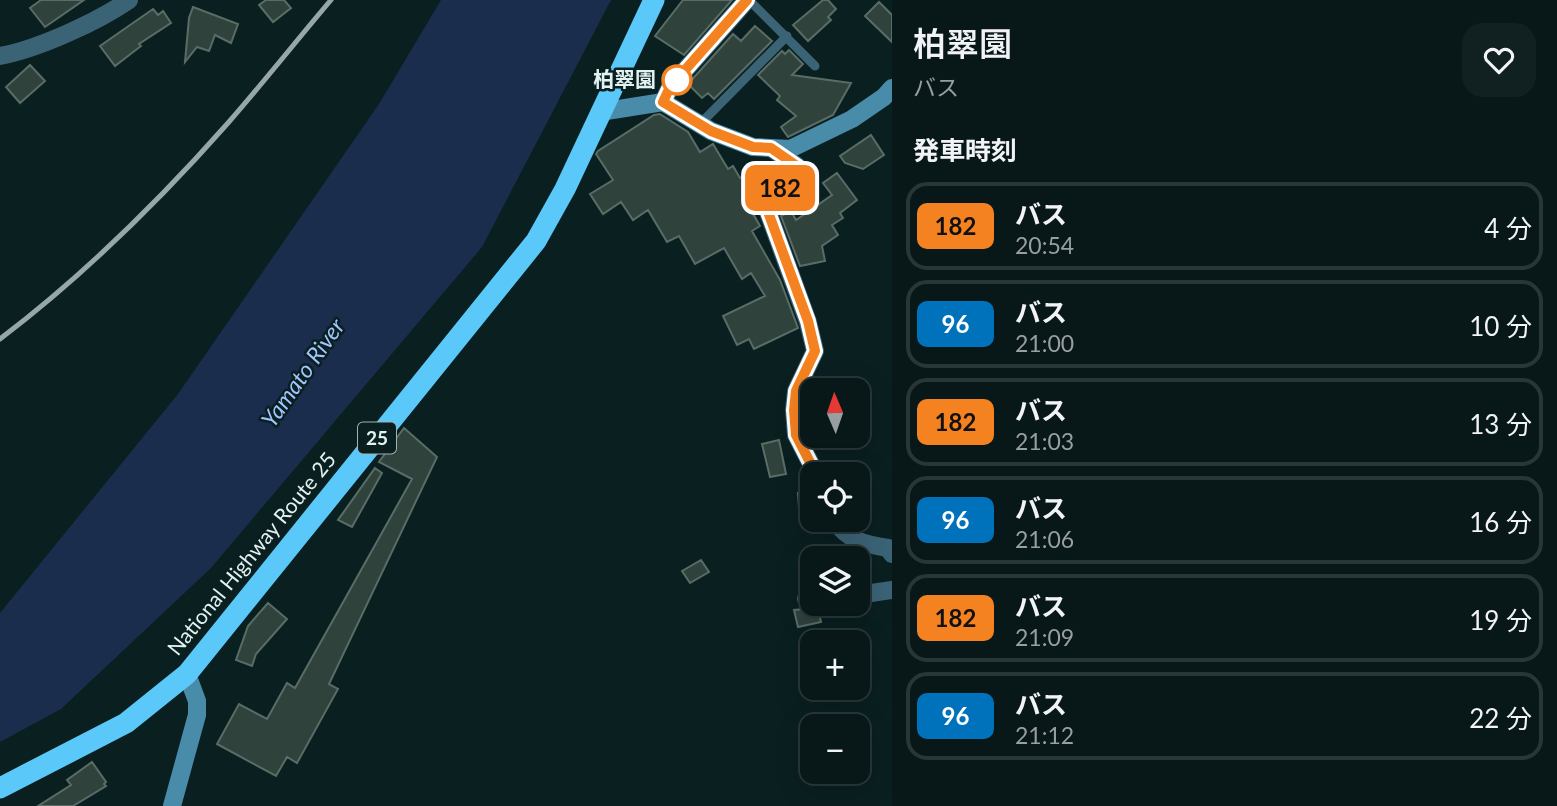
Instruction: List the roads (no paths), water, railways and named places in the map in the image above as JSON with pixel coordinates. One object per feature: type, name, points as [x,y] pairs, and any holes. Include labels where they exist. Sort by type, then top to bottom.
[{"type":"highway","name":"National Highway Route 25","points":[[0,788],[127,723],[187,674],[536,240],[565,189],[654,0]]},
{"type":"street","points":[[0,56],[46,41],[116,9],[129,0]]},
{"type":"street","points":[[663,102],[670,87],[748,0]]},
{"type":"street","points":[[600,112],[663,102],[711,131],[753,147],[790,149],[839,125],[884,97],[892,88]]},
{"type":"street","points":[[771,148],[797,166],[793,177],[764,201],[808,321],[815,351],[796,391],[794,410],[796,435],[810,462]]},
{"type":"street","points":[[843,532],[869,545],[888,548],[892,554]]},
{"type":"street","points":[[870,593],[892,590]]},
{"type":"street","points":[[172,806],[198,715],[197,701],[187,674]]},
{"type":"lane","points":[[748,0],[815,66]]},
{"type":"lane","points":[[700,124],[787,36]]},
{"type":"water","name":"Yamato River","points":[[441,0],[611,0],[482,247],[211,568],[61,709],[0,742],[0,613],[178,394],[379,104]]},
{"type":"railway","points":[[0,339],[90,264],[175,181],[228,123],[331,0]]},
{"type":"place","name":"柏翠園","points":[[677,80]]}]
